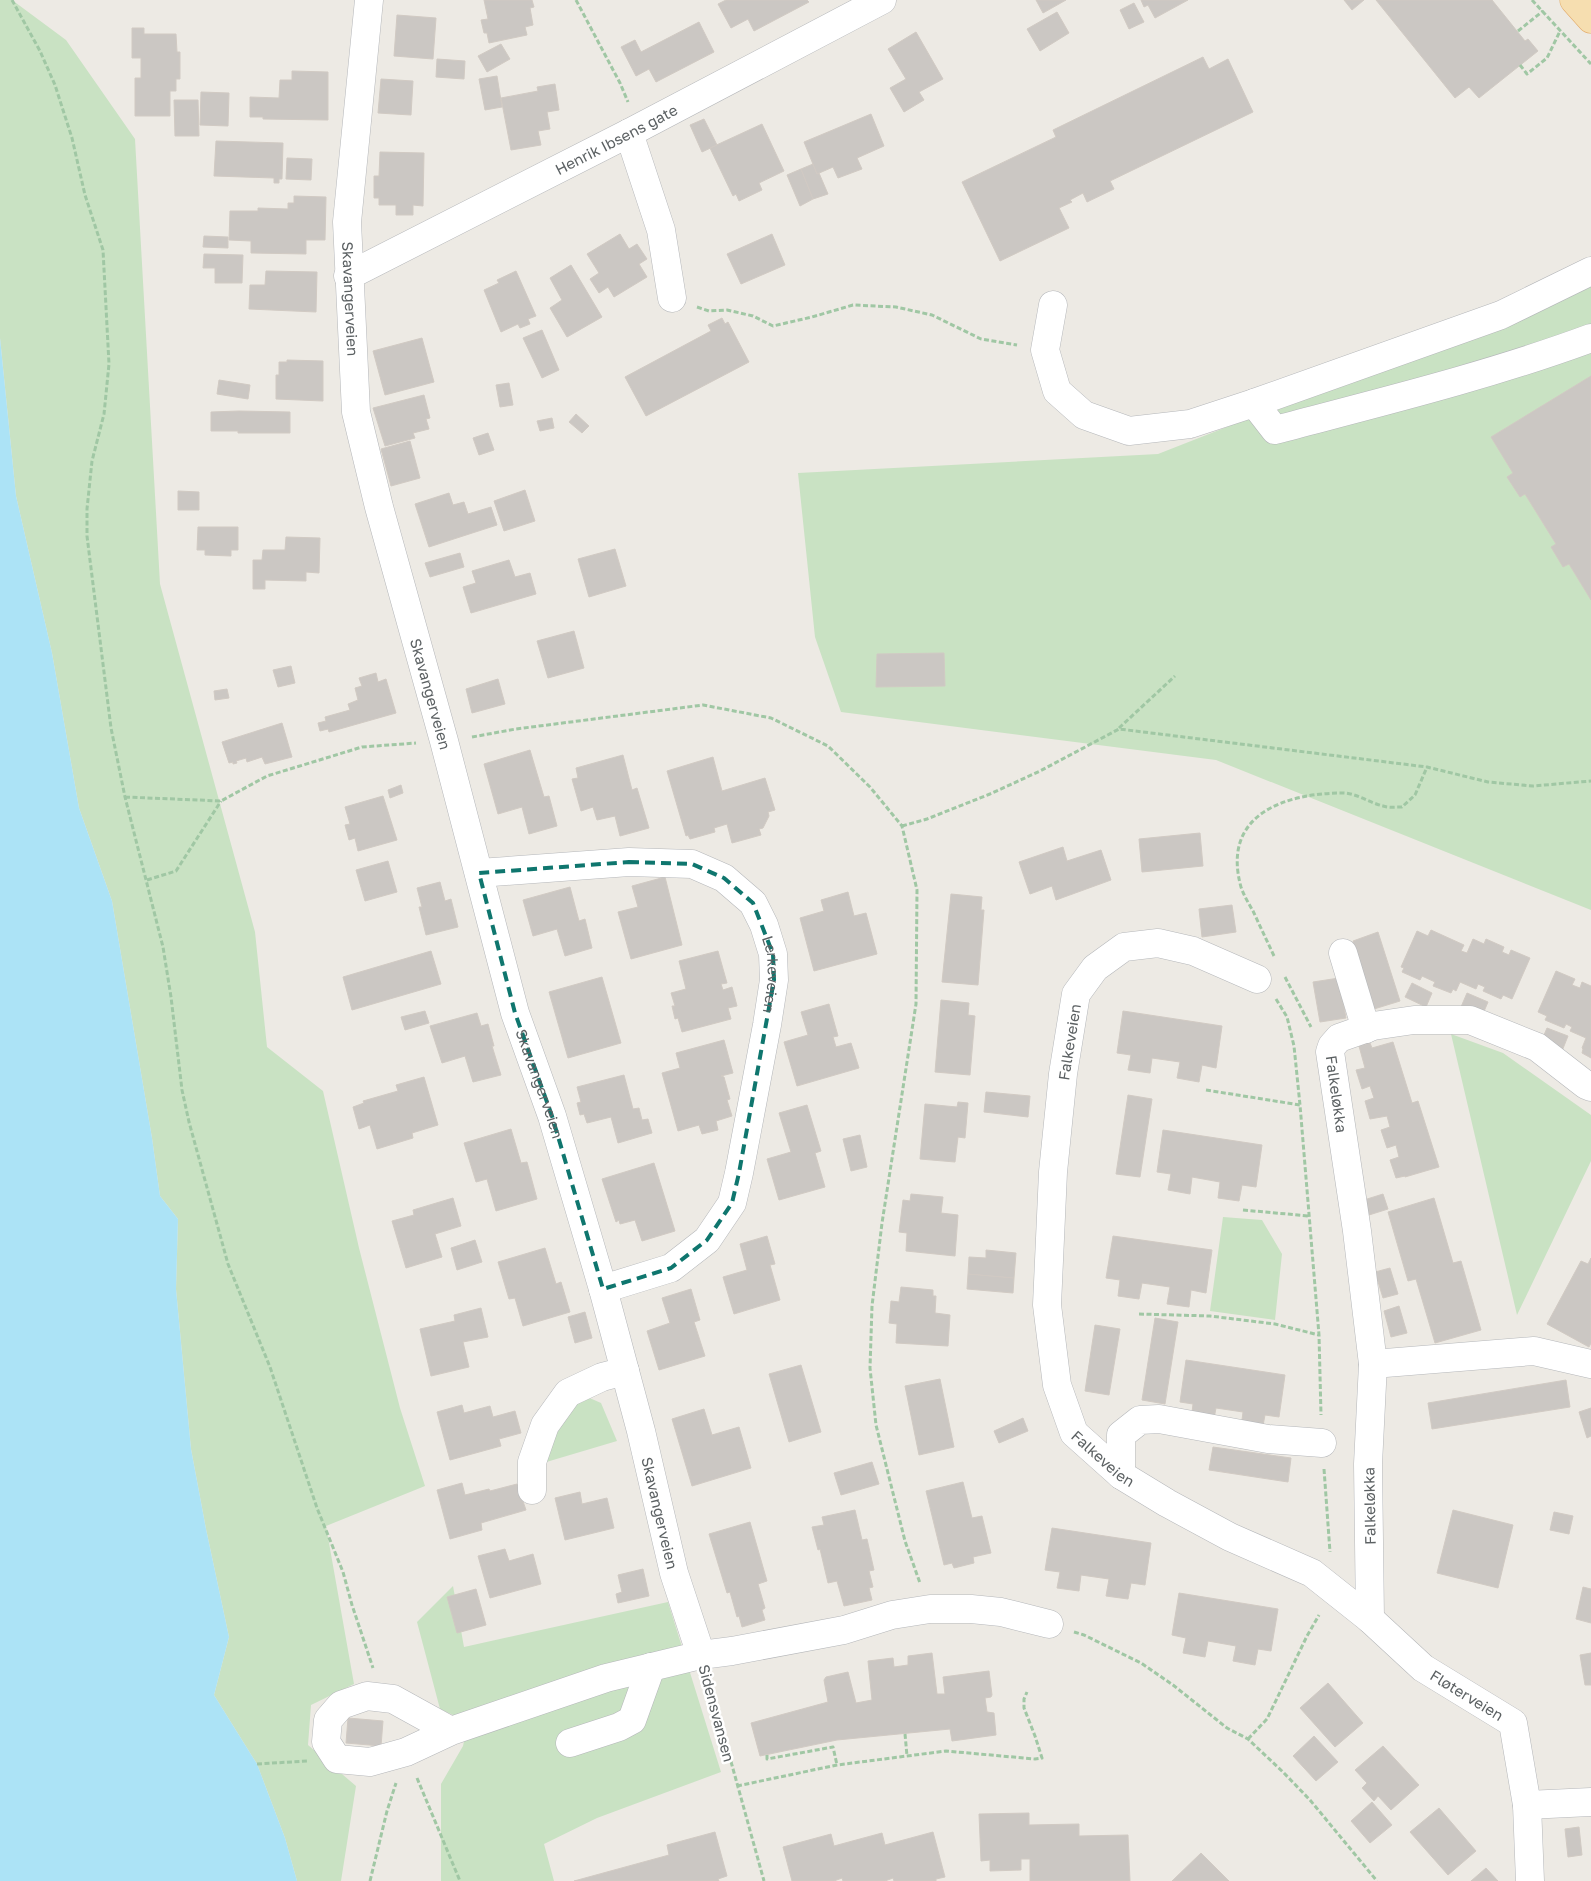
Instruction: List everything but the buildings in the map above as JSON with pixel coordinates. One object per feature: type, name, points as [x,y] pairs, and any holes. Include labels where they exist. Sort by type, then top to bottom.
[{"type":"main road","points":[[1574,0],[1591,19]]},
{"type":"street","name":"Skavangerveien","points":[[369,0],[347,222],[348,276],[356,412],[379,507],[480,873],[515,1014],[552,1116],[603,1290],[625,1371],[674,1573],[701,1655]]},
{"type":"street","name":"Henrik Ibsens gate","points":[[348,276],[634,130],[882,0]]},
{"type":"street","points":[[634,130],[661,230],[672,298]]},
{"type":"street","points":[[1053,305],[1045,350],[1057,391],[1084,415],[1130,431],[1190,424],[1254,403],[1501,315],[1591,271]]},
{"type":"street","points":[[1254,403],[1275,430],[1457,382],[1542,356],[1591,338]]},
{"type":"street","name":"Lerkeveien","points":[[480,873],[629,862],[692,864],[724,878],[753,903],[764,925],[773,954],[774,980],[767,1025],[732,1203],[707,1240],[671,1268],[603,1290]]},
{"type":"street","name":"Falkeveien","points":[[1256,979],[1193,951],[1158,943],[1124,947],[1095,968],[1076,994],[1063,1074],[1053,1172],[1047,1305],[1057,1385],[1074,1433],[1122,1475],[1167,1503],[1230,1537],[1312,1573],[1370,1619]]},
{"type":"street","points":[[1343,953],[1366,1029]]},
{"type":"street","name":"Falkeløkka","points":[[1370,1619],[1368,1464],[1373,1364],[1357,1231],[1330,1052],[1332,1046],[1340,1038],[1366,1029],[1414,1020],[1470,1020],[1538,1047],[1591,1087]]},
{"type":"street","points":[[1373,1364],[1534,1351],[1591,1364]]},
{"type":"street","points":[[532,1490],[532,1462],[545,1425],[568,1393],[602,1377],[625,1371]]},
{"type":"street","points":[[1122,1475],[1121,1435],[1140,1420],[1159,1419],[1268,1439],[1322,1443]]},
{"type":"street","points":[[930,1609],[971,1608],[1001,1612],[1049,1624]]},
{"type":"street","name":"Sidensvansen","points":[[701,1655],[844,1630],[892,1615],[930,1609]]},
{"type":"street","name":"Fløterveien","points":[[1370,1619],[1423,1668],[1512,1723],[1527,1805],[1530,1881]]},
{"type":"street","points":[[452,1731],[393,1699],[367,1696],[341,1705],[328,1720],[326,1742],[337,1759],[370,1762],[406,1752],[452,1731],[606,1678],[701,1655]]},
{"type":"street","points":[[570,1744],[619,1728],[632,1720],[651,1667]]},
{"type":"street","points":[[1527,1805],[1591,1802]]},
{"type":"path","points":[[12,0],[40,51],[55,85],[72,138],[85,195],[103,250],[109,364],[104,414],[92,461],[87,509],[87,536],[111,728],[125,797],[164,947],[182,1090],[187,1114],[228,1264],[270,1367],[317,1508],[344,1572],[352,1605],[376,1677],[393,1699]]},
{"type":"path","points":[[576,0],[620,83],[634,130]]},
{"type":"path","points":[[1532,0],[1591,64]]},
{"type":"path","points":[[1518,31],[1542,11]]},
{"type":"path","points":[[1520,65],[1527,74],[1547,58],[1560,31]]},
{"type":"path","points":[[672,298],[708,311],[727,310],[753,316],[773,326],[812,317],[853,304],[896,307],[932,315],[981,339],[1045,350]]},
{"type":"path","points":[[902,826],[927,819],[990,794],[1040,771],[1119,728],[1175,676]]},
{"type":"path","points":[[147,880],[176,871],[221,801],[267,776],[362,747],[444,741],[516,729],[703,705],[771,718],[828,746],[870,787],[902,826],[917,890],[916,1004],[882,1223],[872,1306],[870,1368],[876,1425],[905,1541],[930,1609]]},
{"type":"path","points":[[1119,728],[1427,767],[1488,782],[1533,786],[1591,781]]},
{"type":"path","points":[[1276,959],[1242,889],[1237,869],[1238,848],[1250,824],[1265,810],[1288,799],[1318,794],[1346,793],[1385,807],[1402,807],[1415,795],[1427,767]]},
{"type":"path","points":[[125,797],[221,801]]},
{"type":"path","points":[[1285,976],[1311,1026],[1330,1052]]},
{"type":"path","points":[[1248,1739],[1267,1719],[1307,1636],[1334,1590],[1322,1443],[1319,1335],[1294,1046],[1287,1017],[1271,991],[1256,979]]},
{"type":"path","points":[[1206,1090],[1300,1104]]},
{"type":"path","points":[[1243,1210],[1309,1216]]},
{"type":"path","points":[[1139,1314],[1210,1316],[1276,1324],[1319,1335]]},
{"type":"path","points":[[1049,1624],[1084,1635],[1141,1664],[1174,1685],[1227,1728],[1248,1739],[1310,1800],[1377,1881]]},
{"type":"path","name":"Sidensvansen","points":[[701,1655],[764,1881]]},
{"type":"path","points":[[737,1786],[837,1765],[946,1752],[1042,1758],[1024,1708],[1024,1698],[1028,1692]]},
{"type":"path","points":[[905,1734],[907,1756]]},
{"type":"path","points":[[767,1755],[768,1759],[833,1746],[837,1765]]},
{"type":"path","points":[[370,1881],[387,1811],[406,1752]]},
{"type":"path","points":[[406,1752],[460,1881]]},
{"type":"path","points":[[258,1764],[337,1759]]},
{"type":"highlighted area","points":[[629,862],[692,864],[724,878],[753,903],[773,954],[774,980],[739,1173],[732,1203],[707,1240],[671,1268],[603,1289],[552,1116],[515,1013],[479,873]]},
{"type":"green space","points":[[0,0],[12,0],[66,40],[135,139],[160,584],[255,932],[267,1047],[323,1091],[359,1248],[400,1408],[425,1486],[326,1526],[354,1684],[311,1705],[308,1745],[356,1786],[341,1881],[297,1881],[285,1838],[257,1764],[214,1695],[229,1637],[191,1449],[176,1289],[178,1219],[160,1196],[112,901],[79,808],[52,653],[16,496],[0,338]]},
{"type":"green space","points":[[1591,284],[1591,910],[1216,760],[841,712],[815,637],[798,473],[1158,454]]},
{"type":"green space","points":[[1451,1034],[1503,1053],[1591,1115],[1591,1161],[1517,1315]]},
{"type":"green space","points":[[1223,1217],[1262,1220],[1282,1254],[1275,1320],[1210,1311]]},
{"type":"green space","points":[[585,1396],[601,1403],[617,1441],[543,1463],[560,1416]]},
{"type":"green space","points":[[453,1586],[464,1647],[668,1602],[721,1772],[597,1818],[544,1844],[554,1881],[441,1881],[441,1784],[463,1746],[468,1722],[440,1709],[417,1622]]},
{"type":"water","points":[[0,338],[16,496],[52,653],[79,808],[112,901],[160,1196],[178,1219],[176,1289],[191,1449],[229,1637],[214,1695],[257,1764],[285,1838],[297,1881],[0,1881]]}]
